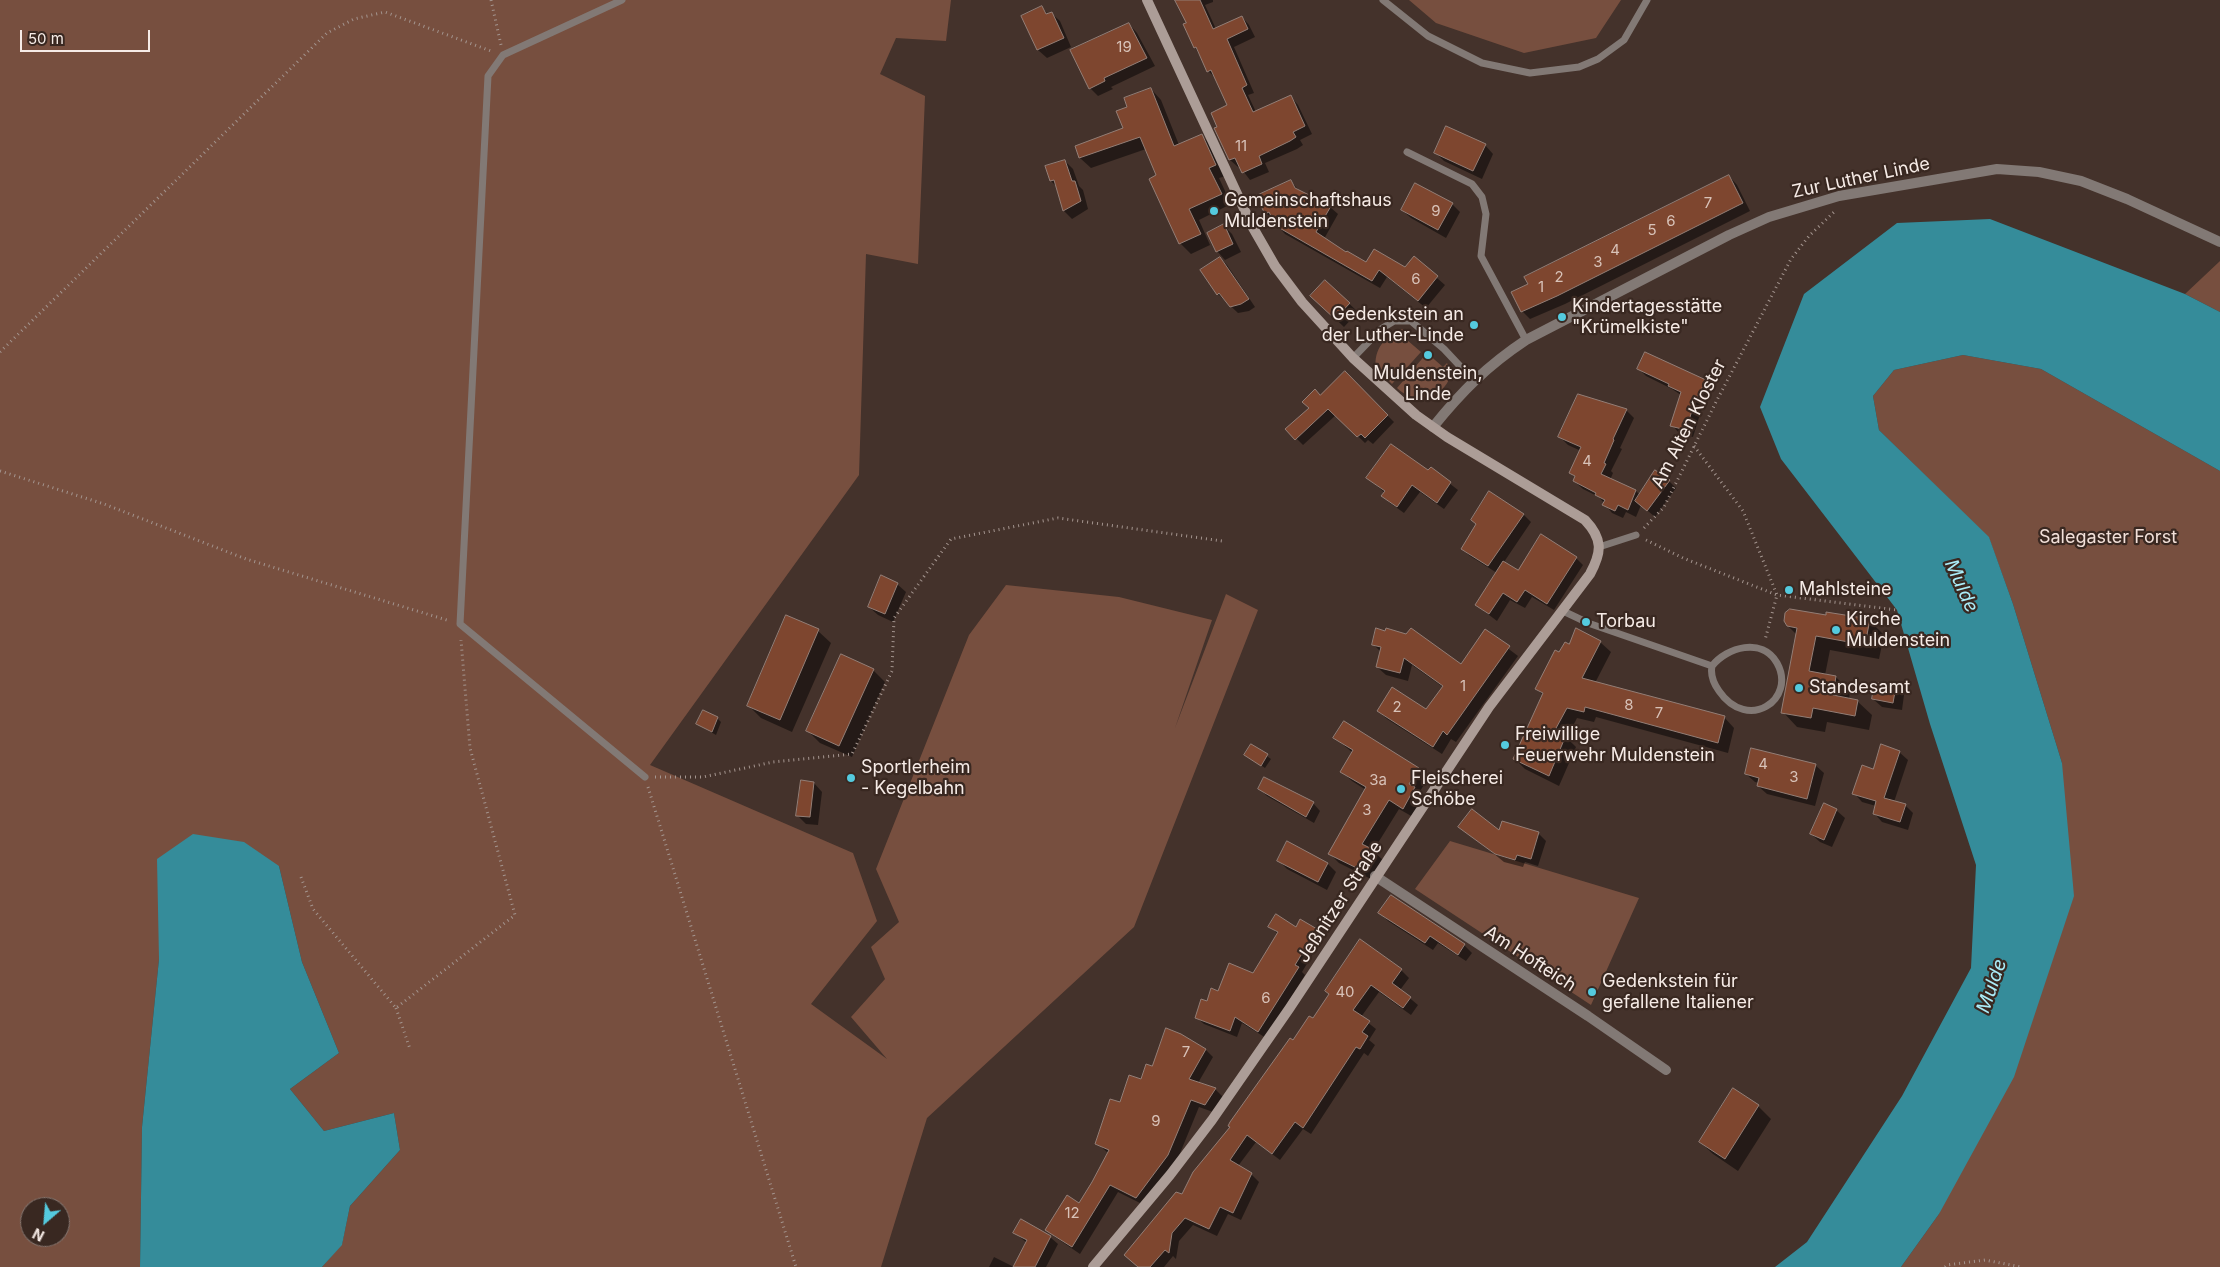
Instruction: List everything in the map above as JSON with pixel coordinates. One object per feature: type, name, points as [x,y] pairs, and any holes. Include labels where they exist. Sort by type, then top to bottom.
[{"type":"main road","points":[[1147,0],[1264,249],[1289,286],[1353,358],[1395,397],[1432,427],[1585,520],[1597,535],[1599,547]]},
{"type":"main road","name":"Jeßnitzer Straße","points":[[1093,1267],[1170,1175],[1212,1120],[1289,1008],[1489,707],[1590,574],[1596,564],[1599,547]]},
{"type":"street","name":"Zur Luther Linde","points":[[1432,427],[1472,380],[1526,340],[1728,235],[1769,217],[1839,196],[1997,169],[2039,172],[2081,181],[2127,199],[2220,242]]},
{"type":"street","name":"Am Hofteich","points":[[1376,876],[1588,1016],[1666,1070]]},
{"type":"lane","points":[[622,0],[503,55],[488,76],[460,624],[645,777]]},
{"type":"lane","points":[[1383,0],[1428,36],[1482,63],[1530,74],[1579,67],[1598,59],[1624,40],[1647,0]]},
{"type":"lane","points":[[1407,152],[1472,184],[1482,197],[1486,214],[1480,256],[1526,340]]},
{"type":"lane","points":[[1353,358],[1380,329],[1394,321],[1411,321],[1444,349],[1472,380]]},
{"type":"lane","points":[[1599,547],[1636,535]]},
{"type":"lane","points":[[1563,611],[1586,622],[1712,666]]},
{"type":"lane","points":[[1737,648],[1762,650],[1777,662],[1782,682],[1774,700],[1758,710],[1738,709],[1730,704],[1715,684],[1711,673],[1712,666],[1720,656],[1737,648]]},
{"type":"path","points":[[491,0],[503,55]]},
{"type":"path","points":[[0,352],[327,33],[354,19],[385,12],[503,55]]},
{"type":"path","name":"Am Alten Kloster","points":[[1636,535],[1664,507],[1791,259],[1809,236],[1835,210],[1839,196]]},
{"type":"path","points":[[1694,446],[1742,511],[1777,595],[1762,650]]},
{"type":"path","points":[[0,471],[104,504],[246,559],[460,624],[470,748],[515,915],[396,1008]]},
{"type":"path","points":[[796,1267],[645,777],[703,777],[773,762],[852,754],[892,671],[894,618],[951,539],[1058,518],[1222,541]]},
{"type":"path","points":[[1636,535],[1683,558],[1777,595],[1897,610]]},
{"type":"path","points":[[301,877],[313,908],[396,1008],[410,1050]]},
{"type":"path","points":[[1945,1267],[1947,1265],[1986,1260],[2021,1267]]},
{"type":"green space","points":[[0,0],[951,0],[946,41],[896,38],[880,74],[925,96],[918,264],[866,254],[859,475],[650,765],[853,853],[877,921],[811,1004],[887,1059],[851,1017],[885,979],[871,947],[899,922],[876,869],[969,635],[1006,585],[1119,597],[1212,620],[1175,728],[1226,594],[1258,610],[1134,927],[927,1118],[881,1267],[322,1267],[342,1244],[350,1206],[400,1150],[394,1113],[324,1131],[290,1089],[339,1053],[302,962],[279,866],[159,959],[142,1127],[140,1267],[0,1267]]},
{"type":"green space","points":[[1409,0],[1621,0],[1596,38],[1524,53],[1436,23]]},
{"type":"green space","points":[[2220,261],[2220,312],[2185,294]]},
{"type":"green space","points":[[1403,329],[1410,331],[1412,334],[1407,340],[1421,352],[1392,384],[1376,368],[1377,355],[1386,339]]},
{"type":"green space","points":[[1427,353],[1443,367],[1447,363],[1450,371],[1449,380],[1437,393],[1428,397],[1418,398],[1407,395],[1397,388]]},
{"type":"green space","name":"Salegaster Forst","points":[[1963,355],[2041,369],[2220,471],[2220,1267],[1901,1267],[1939,1214],[2062,763],[2013,604],[1989,538],[1879,430],[1873,396],[1894,370]]},
{"type":"green space","points":[[1450,841],[1639,898],[1591,1005],[1415,889]]},
{"type":"water","name":"Mulde","points":[[1990,219],[2185,294],[2220,312],[2220,471],[2041,369],[1963,355],[1894,370],[1873,396],[1879,430],[1989,537],[2013,604],[2062,763],[2074,896],[2014,1077],[1939,1214],[1901,1267],[1775,1267],[1807,1242],[1902,1096],[1971,968],[1976,865],[1930,724],[1897,610],[1781,459],[1760,407],[1804,294],[1897,223]]},
{"type":"water","points":[[193,834],[244,842],[279,866],[302,962],[339,1053],[290,1089],[324,1131],[394,1113],[400,1150],[350,1206],[342,1245],[322,1267],[140,1267],[142,1127],[159,959],[157,859]]},
{"type":"building","points":[[1175,0],[1200,0],[1213,29],[1242,16],[1248,29],[1227,39],[1247,85],[1242,88],[1253,112],[1291,95],[1305,126],[1293,132],[1296,137],[1290,141],[1259,156],[1262,164],[1242,173],[1235,158],[1229,160],[1214,128],[1217,127],[1211,113],[1227,105],[1211,70],[1207,72],[1196,47],[1194,48],[1183,24],[1186,23]]},
{"type":"building","points":[[1042,6],[1046,14],[1052,12],[1064,38],[1037,50],[1021,16]]},
{"type":"building","points":[[1129,23],[1147,58],[1104,78],[1105,81],[1089,89],[1070,50]]},
{"type":"building","points":[[1151,88],[1174,146],[1202,134],[1216,165],[1209,168],[1222,194],[1189,209],[1201,234],[1179,244],[1149,179],[1156,175],[1140,137],[1079,158],[1075,146],[1123,128],[1116,111],[1127,107],[1124,98]]},
{"type":"building","points":[[1446,126],[1486,144],[1473,171],[1434,153]]},
{"type":"building","points":[[1065,160],[1072,181],[1075,181],[1081,201],[1063,211],[1054,180],[1050,181],[1045,166]]},
{"type":"building","points":[[1729,175],[1743,203],[1557,296],[1521,312],[1511,292],[1528,284],[1524,277]]},
{"type":"building","points":[[1291,180],[1295,188],[1331,206],[1316,232],[1346,252],[1366,262],[1374,249],[1405,267],[1414,256],[1438,276],[1418,301],[1379,270],[1372,281],[1276,226],[1269,212],[1265,214],[1256,196]]},
{"type":"building","points":[[1415,183],[1453,203],[1438,230],[1401,210]]},
{"type":"building","points":[[1224,224],[1233,244],[1216,252],[1207,233]]},
{"type":"building","points":[[1220,257],[1249,299],[1241,304],[1230,307],[1219,293],[1217,295],[1200,270]]},
{"type":"building","points":[[1325,280],[1350,303],[1335,319],[1310,296]]},
{"type":"building","points":[[1645,352],[1706,380],[1694,404],[1686,430],[1670,426],[1681,392],[1668,386],[1669,384],[1637,369]]},
{"type":"building","points":[[1345,371],[1388,415],[1365,438],[1361,434],[1357,437],[1328,409],[1295,440],[1285,429],[1309,408],[1302,402],[1315,389],[1320,395]]},
{"type":"building","points":[[1578,394],[1627,409],[1613,439],[1601,474],[1636,490],[1628,510],[1618,505],[1615,511],[1602,505],[1605,500],[1573,481],[1575,476],[1569,473],[1581,447],[1558,437]]},
{"type":"building","points":[[1391,444],[1428,470],[1431,467],[1451,482],[1437,503],[1412,485],[1397,507],[1381,496],[1385,491],[1366,478]]},
{"type":"building","points":[[1655,470],[1670,480],[1647,511],[1635,501]]},
{"type":"building","points":[[1489,491],[1524,514],[1488,566],[1461,549],[1476,524],[1471,520]]},
{"type":"building","points":[[1541,534],[1577,557],[1547,604],[1525,590],[1517,602],[1503,593],[1489,614],[1475,605],[1503,561],[1518,570]]},
{"type":"building","points":[[881,575],[898,583],[885,614],[868,607]]},
{"type":"building","points":[[1790,609],[1870,619],[1865,645],[1816,636],[1809,671],[1836,676],[1833,695],[1858,700],[1855,716],[1813,708],[1811,718],[1781,713],[1797,628],[1787,626],[1784,621],[1785,613]]},
{"type":"building","points":[[786,615],[819,629],[780,720],[747,706]]},
{"type":"building","points":[[1376,628],[1385,631],[1386,628],[1406,634],[1411,628],[1461,664],[1485,629],[1510,646],[1447,735],[1443,731],[1433,747],[1377,711],[1392,687],[1426,709],[1443,686],[1404,658],[1400,673],[1376,667],[1381,647],[1372,645]]},
{"type":"building","points":[[1576,628],[1601,641],[1582,678],[1725,716],[1718,743],[1585,707],[1584,712],[1567,708],[1555,730],[1566,735],[1549,776],[1513,759],[1543,693],[1535,689],[1555,650],[1559,652],[1565,642],[1569,644]]},
{"type":"building","points":[[841,654],[874,669],[839,746],[806,731]]},
{"type":"building","points":[[1875,682],[1896,686],[1893,703],[1872,699]]},
{"type":"building","points":[[703,710],[718,717],[712,732],[696,724]]},
{"type":"building","points":[[1344,721],[1419,768],[1409,784],[1415,787],[1403,809],[1389,800],[1362,844],[1374,850],[1363,871],[1328,854],[1366,787],[1340,772],[1353,750],[1333,738]]},
{"type":"building","points":[[1251,744],[1268,754],[1261,766],[1244,755]]},
{"type":"building","points":[[1881,744],[1900,751],[1884,798],[1906,804],[1900,822],[1873,814],[1876,801],[1852,794],[1862,765],[1873,769]]},
{"type":"building","points":[[1751,748],[1816,764],[1807,799],[1757,786],[1759,778],[1745,774]]},
{"type":"building","points":[[1264,777],[1314,802],[1306,817],[1258,789]]},
{"type":"building","points":[[801,780],[814,782],[810,817],[796,816]]},
{"type":"building","points":[[1824,803],[1837,809],[1824,840],[1810,834]]},
{"type":"building","points":[[1472,809],[1499,830],[1502,821],[1539,832],[1531,859],[1517,855],[1515,860],[1495,854],[1458,827]]},
{"type":"building","points":[[1287,841],[1328,863],[1318,882],[1277,861]]},
{"type":"building","points":[[1391,895],[1465,944],[1458,955],[1430,936],[1425,943],[1378,913]]},
{"type":"building","points":[[1276,914],[1296,927],[1300,919],[1317,929],[1295,965],[1299,967],[1258,1032],[1235,1017],[1230,1031],[1195,1018],[1201,999],[1207,1001],[1211,988],[1218,991],[1229,963],[1253,973],[1278,932],[1268,927]]},
{"type":"building","points":[[1360,939],[1402,969],[1392,983],[1411,997],[1403,1008],[1371,985],[1353,1010],[1370,1021],[1362,1032],[1368,1036],[1360,1049],[1356,1047],[1303,1128],[1295,1122],[1272,1154],[1247,1135],[1230,1160],[1252,1173],[1233,1213],[1220,1207],[1209,1229],[1185,1218],[1172,1233],[1169,1253],[1165,1250],[1150,1267],[1138,1267],[1124,1255],[1176,1192],[1182,1194],[1193,1172],[1230,1127],[1228,1126],[1230,1122],[1290,1038],[1293,1040],[1309,1016],[1313,1018],[1329,994],[1325,991]]},
{"type":"building","points":[[1166,1028],[1181,1034],[1206,1049],[1189,1079],[1216,1088],[1205,1105],[1191,1100],[1168,1155],[1136,1198],[1110,1185],[1072,1247],[1045,1230],[1067,1195],[1079,1203],[1092,1182],[1109,1150],[1095,1144],[1110,1099],[1120,1102],[1129,1075],[1141,1079],[1146,1064],[1152,1066]]},
{"type":"building","points":[[1733,1088],[1759,1105],[1725,1159],[1699,1142]]},
{"type":"building","points":[[1021,1219],[1051,1236],[1035,1267],[1013,1267],[1027,1240],[1013,1233]]},
{"type":"place","name":"Gemeinschaftshaus Muldenstein","points":[[1214,211]]},
{"type":"place","name":"Kindertagesstätte \"Krümelkiste\"","points":[[1562,317]]},
{"type":"place","name":"Gedenkstein an der Luther-Linde","points":[[1474,325]]},
{"type":"place","name":"Muldenstein, Linde","points":[[1428,355]]},
{"type":"place","name":"Mahlsteine","points":[[1789,590]]},
{"type":"place","name":"Torbau","points":[[1586,622]]},
{"type":"place","name":"Kirche Muldenstein","points":[[1836,630]]},
{"type":"place","name":"Standesamt","points":[[1799,688]]},
{"type":"place","name":"Freiwillige Feuerwehr Muldenstein","points":[[1505,745]]},
{"type":"place","name":"Sportlerheim - Kegelbahn","points":[[851,778]]},
{"type":"place","name":"Fleischerei Schöbe","points":[[1401,789]]},
{"type":"place","name":"Gedenkstein für gefallene Italiener","points":[[1592,992]]}]
